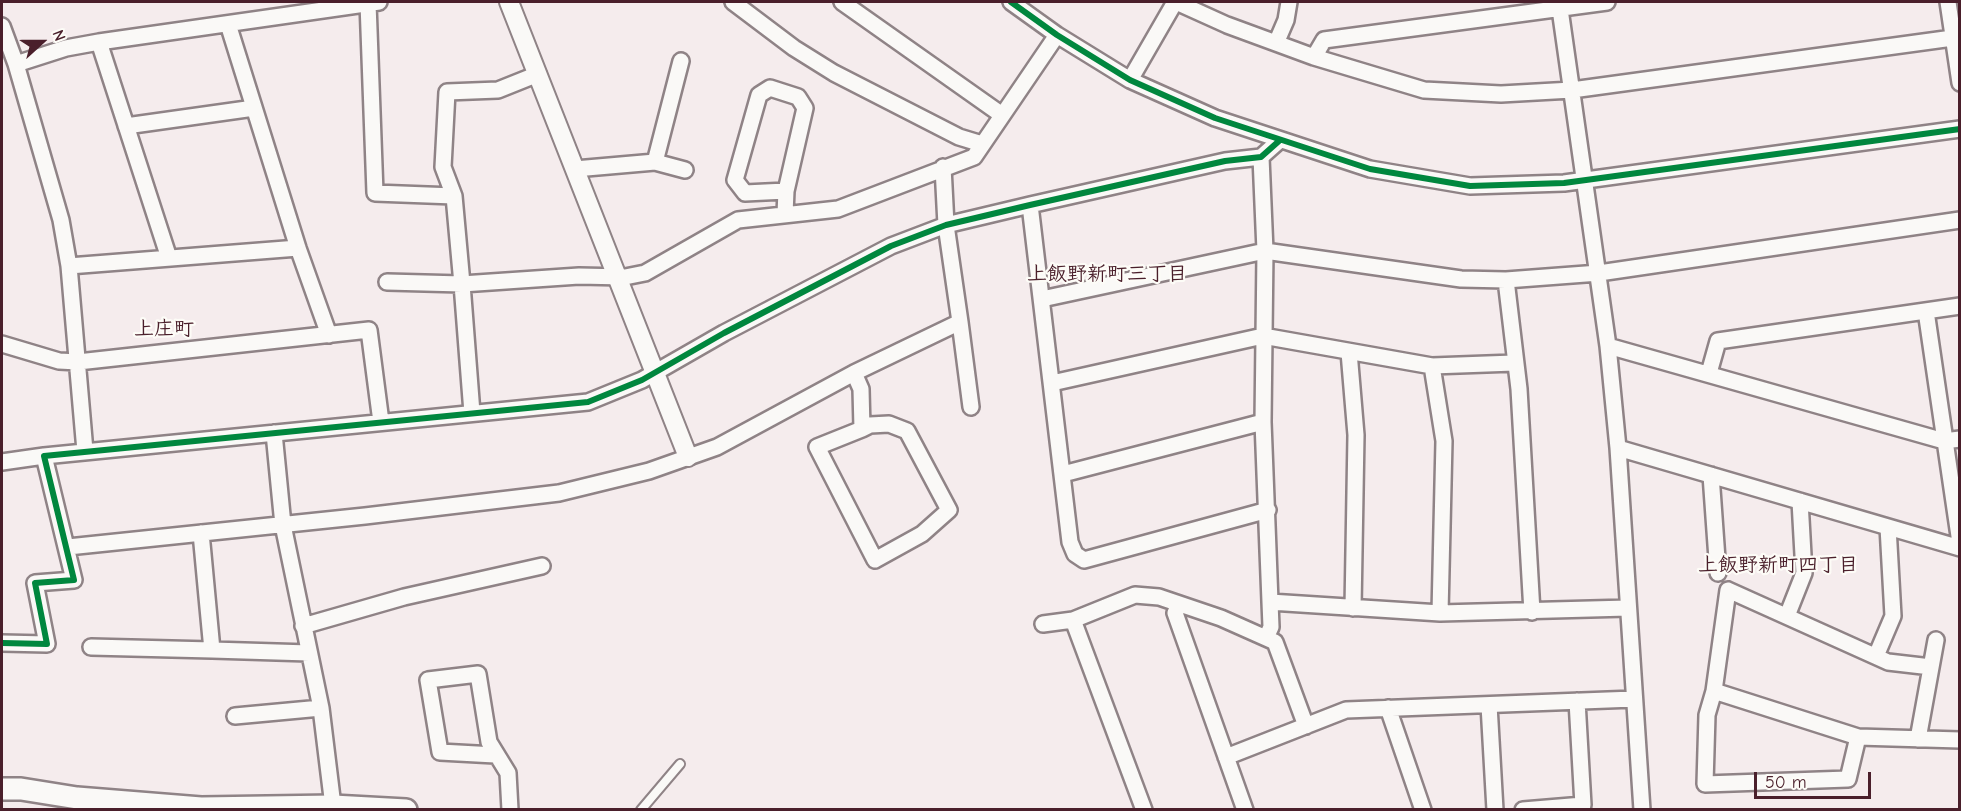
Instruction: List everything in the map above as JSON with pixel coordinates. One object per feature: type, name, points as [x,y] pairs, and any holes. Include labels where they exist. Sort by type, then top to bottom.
[{"type":"main road","points":[[2,789],[201,808],[333,806],[406,810]]},
{"type":"street","points":[[16,64],[66,48],[99,42],[374,2],[375,193],[454,196]]},
{"type":"street","points":[[509,2],[688,457]]},
{"type":"street","points":[[733,2],[794,48],[834,73],[959,137],[982,144]]},
{"type":"street","points":[[842,2],[1002,115]]},
{"type":"street","points":[[1011,2],[1057,35],[1130,80],[1215,118],[1279,141],[1370,169],[1470,186],[1584,180],[1959,129]]},
{"type":"street","points":[[1130,80],[1176,2],[1227,25],[1314,57],[1424,90],[1501,94],[1572,90],[1957,38]]},
{"type":"street","points":[[1277,42],[1286,20],[1289,2]]},
{"type":"street","points":[[1314,57],[1324,40],[1559,5],[1607,2]]},
{"type":"street","points":[[1948,2],[1957,38],[1959,83]]},
{"type":"street","points":[[1559,5],[1608,346],[1618,448],[1642,810]]},
{"type":"street","points":[[228,24],[298,248],[329,334]]},
{"type":"street","points":[[2,26],[16,64],[61,220],[69,266],[85,451]]},
{"type":"street","points":[[387,282],[462,285],[645,273],[738,220],[838,209],[974,157],[1057,35]]},
{"type":"street","points":[[99,42],[169,258]]},
{"type":"street","points":[[655,162],[681,61]]},
{"type":"street","points":[[472,413],[454,196],[443,167],[447,92],[498,90],[538,74]]},
{"type":"street","points":[[785,214],[786,191],[806,108],[798,97],[770,88],[759,94],[735,180],[745,193],[786,191]]},
{"type":"street","points":[[126,126],[254,108]]},
{"type":"street","points":[[2,462],[85,451],[588,402],[655,373],[724,333],[891,246],[946,225],[1225,161],[1261,157],[1279,141]]},
{"type":"street","points":[[1261,157],[1264,251],[1263,422],[1271,627],[1266,638]]},
{"type":"street","points":[[575,169],[655,162],[685,170]]},
{"type":"street","points":[[943,167],[946,225],[971,407]]},
{"type":"street","points":[[1030,205],[1070,542],[1075,554],[1084,560],[1268,510]]},
{"type":"street","points":[[1042,299],[1264,251],[1461,279],[1506,280],[1599,273],[1959,220]]},
{"type":"street","points":[[69,266],[298,248]]},
{"type":"street","points":[[1506,280],[1514,363],[1519,389],[1532,612]]},
{"type":"street","points":[[1708,373],[1718,341],[1959,306]]},
{"type":"street","points":[[1618,448],[1959,546],[1952,440],[1926,311]]},
{"type":"street","points":[[68,547],[559,493],[649,471],[717,447],[854,373],[960,322]]},
{"type":"street","points":[[2,344],[59,361],[78,362],[369,330],[381,422]]},
{"type":"street","points":[[1052,383],[1263,336],[1432,366],[1514,363]]},
{"type":"street","points":[[1608,346],[1952,440]]},
{"type":"street","points":[[1349,352],[1356,435],[1353,608]]},
{"type":"street","points":[[1432,366],[1444,441],[1440,613]]},
{"type":"street","points":[[854,373],[861,389],[862,429]]},
{"type":"street","points":[[1063,474],[1263,422]]},
{"type":"street","points":[[889,424],[908,431],[949,510],[922,534],[875,561],[817,447],[862,429],[870,425],[889,424]]},
{"type":"street","points":[[274,434],[283,525],[321,708],[333,806]]},
{"type":"street","points":[[2,643],[47,644],[35,583],[74,580],[68,547],[44,456]]},
{"type":"street","points":[[1711,475],[1718,573]]},
{"type":"street","points":[[1787,616],[1804,573],[1800,501]]},
{"type":"street","points":[[1876,656],[1893,616],[1888,527]]},
{"type":"street","points":[[201,533],[213,650]]},
{"type":"street","points":[[303,626],[404,597],[542,566]]},
{"type":"street","points":[[1858,737],[1848,779],[1705,784],[1707,715],[1714,692],[1728,590],[1888,662],[1931,668]]},
{"type":"street","points":[[1043,624],[1073,620],[1135,595],[1159,597],[1221,618],[1275,642],[1306,726]]},
{"type":"street","points":[[1270,602],[1440,613],[1628,608]]},
{"type":"street","points":[[1179,604],[1175,613],[1245,810]]},
{"type":"street","points":[[1073,620],[1144,810]]},
{"type":"street","points":[[1918,739],[1936,640]]},
{"type":"street","points":[[91,647],[309,653]]},
{"type":"street","points":[[495,755],[440,752],[428,680],[478,674],[489,742],[495,755],[508,772],[510,810]]},
{"type":"street","points":[[1714,692],[1858,737],[1959,740]]},
{"type":"street","points":[[1226,757],[1346,710],[1634,699]]},
{"type":"street","points":[[1523,810],[1583,805],[1577,701]]},
{"type":"street","points":[[1489,705],[1495,810]]},
{"type":"street","points":[[235,716],[321,708]]},
{"type":"street","points":[[1388,708],[1423,810]]},
{"type":"lane","points":[[641,810],[680,764]]},
{"type":"cycle path","points":[[1011,2],[1057,35],[1130,80],[1215,118],[1370,169],[1470,186],[1564,183],[1960,129]]},
{"type":"cycle path","points":[[2,643],[47,644],[35,583],[74,580],[44,456],[588,402],[642,380],[724,333],[891,246],[946,225],[1225,161],[1261,157],[1279,141]]},
{"type":"district","name":"上飯野新町三丁目","points":[[1107,274]]},
{"type":"district","name":"上庄町","points":[[164,329]]},
{"type":"district","name":"上飯野新町四丁目","points":[[1778,565]]}]
